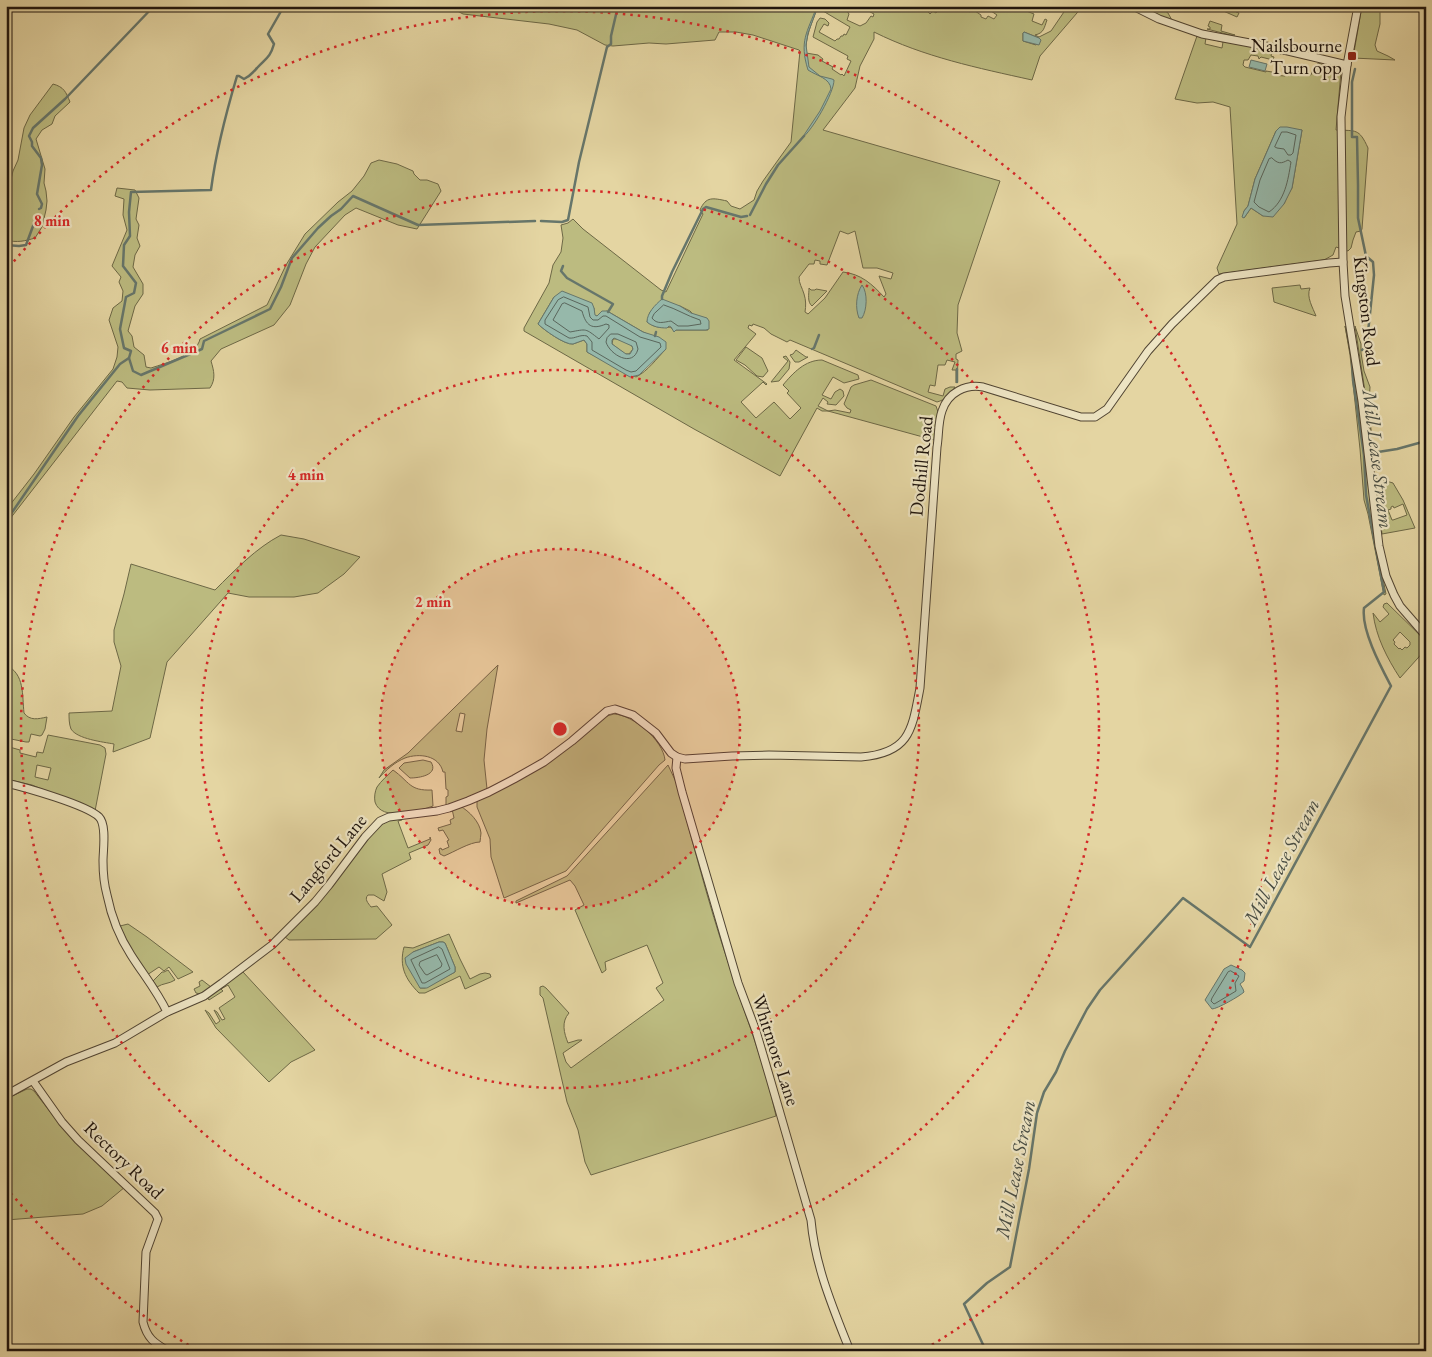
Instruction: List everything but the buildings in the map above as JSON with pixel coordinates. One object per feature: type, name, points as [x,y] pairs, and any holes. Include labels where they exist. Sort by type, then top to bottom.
[{"type":"street","points":[[1133,6],[1159,19],[1202,34],[1271,47],[1347,65]]},
{"type":"street","name":"Kingston Road","points":[[1358,6],[1347,65],[1341,117],[1345,296],[1362,401],[1379,546],[1386,576],[1400,606],[1426,636]]},
{"type":"street","name":"Dodhill Road","points":[[677,757],[685,759],[769,755],[861,757],[889,752],[901,744],[910,727],[920,688],[937,447],[942,411],[953,394],[960,389],[970,386],[984,386],[1081,417],[1095,417],[1107,409],[1148,351],[1172,324],[1217,280],[1224,277],[1343,262]]},
{"type":"street","name":"Langford Lane","points":[[6,1095],[66,1062],[115,1043],[167,1012],[204,996],[245,967],[272,945],[324,891],[365,837],[384,818],[449,808],[497,788],[544,762],[612,709],[633,715],[642,721],[656,733],[671,753],[677,757]]},
{"type":"street","name":"Whitmore Lane","points":[[677,757],[676,768],[684,800],[738,983],[770,1075],[811,1220],[813,1239],[825,1286],[850,1351]]},
{"type":"street","points":[[6,783],[72,804],[96,815],[101,820],[104,832],[104,881],[110,909],[124,943],[158,994],[167,1012]]},
{"type":"street","name":"Rectory Road","points":[[33,1081],[62,1122],[78,1140],[155,1213],[158,1219],[146,1252],[143,1322],[145,1332],[151,1340],[168,1351]]},
{"type":"shaded area","points":[[448,6],[753,6],[755,8],[756,6],[816,6],[817,8],[822,6],[817,9],[811,25],[806,53],[818,55],[823,59],[822,61],[844,76],[851,61],[847,59],[848,56],[813,37],[820,18],[825,19],[829,23],[828,26],[824,24],[819,32],[835,41],[844,34],[846,35],[850,27],[823,11],[826,6],[836,6],[845,9],[849,14],[847,20],[860,26],[866,23],[871,16],[873,17],[874,14],[859,6],[923,6],[930,14],[933,11],[936,13],[940,8],[938,6],[960,6],[970,12],[972,9],[986,19],[988,16],[994,19],[997,15],[991,11],[992,8],[989,6],[1018,6],[1016,8],[1034,14],[1032,21],[1042,25],[1045,19],[1047,20],[1042,31],[1035,35],[1039,37],[1051,31],[1068,6],[1083,6],[1040,56],[1032,80],[932,55],[874,32],[874,39],[860,66],[855,88],[823,130],[1000,181],[958,305],[957,333],[962,351],[956,354],[956,359],[958,360],[957,382],[956,370],[952,370],[955,362],[947,360],[945,365],[938,365],[935,386],[930,385],[928,392],[943,396],[945,389],[955,387],[943,400],[937,402],[790,340],[787,342],[764,328],[753,324],[752,326],[749,325],[748,328],[756,334],[734,360],[767,384],[763,382],[741,402],[756,418],[774,402],[790,419],[801,408],[787,393],[789,391],[783,385],[795,372],[810,362],[822,360],[858,375],[859,379],[844,383],[833,377],[822,395],[831,399],[835,392],[840,389],[843,391],[844,396],[836,405],[827,404],[828,402],[823,398],[818,406],[828,411],[822,411],[817,408],[780,476],[524,331],[524,328],[549,283],[553,265],[561,252],[563,238],[561,225],[573,219],[583,229],[666,292],[703,214],[700,210],[702,205],[707,200],[714,199],[727,201],[731,206],[740,209],[754,200],[763,181],[791,142],[800,51],[753,35],[736,32],[719,32],[715,40],[613,46],[605,45],[577,30],[549,24],[463,14]],"holes":[[[1023,33],[1039,38],[1036,45],[1023,41]],[[840,231],[848,234],[855,231],[863,268],[877,268],[893,273],[891,279],[879,276],[886,294],[884,297],[866,280],[843,272],[825,298],[808,314],[805,312],[805,298],[799,277],[809,264],[814,264],[815,260],[820,261],[820,264],[827,265]],[[554,297],[594,308],[594,315],[597,316],[607,311],[652,336],[666,349],[648,368],[636,377],[587,352],[587,344],[584,340],[569,344],[560,340],[538,324]],[[680,306],[690,311],[708,330],[676,330],[671,327],[653,325],[647,322],[650,312],[654,308]]]},
{"type":"shaded area","points":[[1151,6],[1171,6],[1170,10],[1164,10],[1173,22],[1151,12]]},
{"type":"shaded area","points":[[1212,6],[1232,6],[1235,8],[1239,6],[1236,12],[1239,13],[1237,17]]},
{"type":"shaded area","points":[[1239,6],[1248,6],[1247,10]]},
{"type":"shaded area","points":[[1362,6],[1380,6],[1380,24],[1375,45],[1377,51],[1395,60],[1353,58]]},
{"type":"shaded area","points":[[1210,21],[1222,25],[1221,31],[1235,35],[1207,29],[1210,29],[1208,26]]},
{"type":"shaded area","points":[[1197,36],[1272,50],[1281,54],[1272,52],[1273,60],[1261,57],[1259,59],[1258,56],[1251,55],[1248,60],[1244,60],[1243,65],[1245,67],[1272,72],[1272,75],[1285,76],[1287,69],[1311,75],[1318,63],[1341,71],[1336,130],[1356,132],[1362,137],[1368,148],[1362,229],[1356,232],[1351,248],[1348,251],[1336,247],[1333,255],[1324,260],[1219,274],[1217,268],[1237,224],[1230,107],[1213,102],[1197,103],[1175,99]],"holes":[[[1206,38],[1223,42],[1222,48],[1205,44]],[[1302,130],[1292,188],[1284,204],[1263,216],[1251,208],[1244,218],[1244,211],[1248,206],[1255,179],[1276,131]]]},
{"type":"shaded area","points":[[53,84],[64,90],[70,102],[55,116],[52,124],[42,130],[36,139],[45,169],[44,183],[47,201],[42,227],[35,238],[21,241],[6,240],[6,200],[13,171],[18,160],[24,128],[30,115]]},
{"type":"shaded area","points":[[379,160],[397,164],[413,171],[420,180],[427,180],[438,184],[441,191],[417,229],[398,225],[356,208],[345,215],[315,247],[306,264],[290,305],[274,325],[221,349],[211,361],[214,375],[210,388],[150,390],[127,388],[122,382],[117,381],[6,524],[6,510],[74,417],[113,369],[117,357],[118,347],[109,320],[113,308],[122,301],[123,291],[119,282],[121,277],[112,266],[127,230],[123,215],[124,199],[115,196],[117,188],[135,190],[139,198],[136,219],[139,225],[137,238],[140,246],[135,255],[133,267],[143,284],[143,294],[135,306],[128,331],[132,336],[134,347],[144,355],[146,367],[151,368],[187,354],[198,345],[200,339],[267,305],[286,265],[305,234],[352,191],[364,176],[371,163]]},
{"type":"shaded area","points":[[1300,285],[1301,289],[1310,288],[1309,299],[1316,316],[1274,302],[1272,288]]},
{"type":"shaded area","points":[[809,288],[811,290],[827,291],[812,306],[809,300]]},
{"type":"shaded area","points":[[1345,326],[1357,392],[1374,527],[1386,594],[1384,595],[1364,500],[1350,355]]},
{"type":"shaded area","points":[[1355,326],[1361,344],[1364,371],[1370,387],[1371,431]]},
{"type":"shaded area","points":[[613,339],[626,342],[633,349],[629,354],[625,354],[612,344]]},
{"type":"shaded area","points":[[746,347],[762,358],[768,371],[763,377],[757,376],[736,360]]},
{"type":"shaded area","points":[[796,350],[808,357],[795,362],[790,355]]},
{"type":"shaded area","points":[[786,356],[790,362],[789,369],[779,381],[771,382],[788,361],[783,357]]},
{"type":"shaded area","points":[[871,380],[936,406],[938,412],[934,440],[828,411],[835,410],[850,413],[851,410],[844,404],[851,387]]},
{"type":"shaded area","points":[[1376,478],[1393,483],[1403,500],[1415,528],[1382,534]],"holes":[[[1403,504],[1407,515],[1392,520],[1388,510],[1393,506],[1394,508]]]},
{"type":"shaded area","points":[[281,535],[304,539],[360,557],[344,574],[318,593],[294,597],[249,597],[228,593],[167,662],[150,738],[113,752],[114,744],[91,740],[71,729],[69,713],[112,711],[121,666],[114,642],[114,630],[131,564],[215,590],[254,553]]},
{"type":"shaded area","points":[[1387,603],[1426,641],[1426,649],[1400,678],[1383,647],[1374,622],[1373,613],[1380,622],[1389,614],[1383,607]],"holes":[[[1400,632],[1410,642],[1410,645],[1402,650],[1394,644],[1393,640]]]},
{"type":"shaded area","points":[[6,665],[20,679],[26,716],[37,719],[47,717],[42,735],[31,734],[29,742],[6,738]]},
{"type":"shaded area","points":[[498,665],[487,729],[484,760],[487,789],[446,807],[448,790],[446,789],[445,772],[433,759],[422,756],[410,756],[401,760],[391,766],[379,778],[384,770],[408,753]],"holes":[[[460,713],[465,714],[462,732],[456,731]]]},
{"type":"shaded area","points":[[614,714],[630,719],[646,730],[659,745],[665,760],[566,871],[504,898],[491,857],[490,839],[477,807],[478,799],[515,782],[552,760],[607,716]]},
{"type":"shaded area","points":[[48,735],[100,745],[105,748],[106,754],[95,811],[32,785],[6,779],[6,746],[20,750],[20,753],[36,757],[37,752],[43,753]],"holes":[[[37,765],[51,768],[48,780],[35,777]]]},
{"type":"shaded area","points":[[423,760],[431,762],[433,766],[427,775],[410,778],[399,768],[404,763]]},
{"type":"shaded area","points":[[668,765],[676,782],[714,917],[760,1057],[776,1116],[591,1175],[585,1162],[578,1130],[567,1102],[543,998],[540,995],[540,987],[546,988],[569,1013],[564,1024],[568,1043],[582,1040],[563,1053],[566,1062],[571,1068],[664,1000],[656,988],[663,983],[647,945],[605,962],[606,970],[602,973],[575,910],[584,905],[570,880],[516,903],[516,901],[567,876]]},
{"type":"shaded area","points":[[393,770],[410,785],[419,789],[432,790],[433,806],[401,813],[385,812],[379,808],[375,802],[376,789]]},
{"type":"shaded area","points":[[460,806],[479,825],[481,833],[480,842],[467,845],[444,856],[440,854],[439,849],[441,848],[442,850],[449,847],[447,841],[449,840],[443,830],[439,831],[438,828],[451,824],[450,820],[454,818],[452,809]]},
{"type":"shaded area","points":[[402,818],[402,820],[398,821],[408,848],[430,839],[430,837],[431,840],[428,845],[409,853],[411,859],[382,874],[387,892],[384,901],[374,895],[368,895],[366,898],[371,907],[377,906],[392,925],[376,939],[289,940],[285,937],[333,886],[353,857],[379,826],[390,820]]},
{"type":"shaded area","points":[[128,924],[193,972],[178,979],[169,967],[164,971],[159,967],[147,975],[132,953],[120,926]]},
{"type":"shaded area","points":[[449,934],[470,979],[485,973],[490,974],[491,977],[465,989],[460,976],[425,993],[419,993],[410,983],[404,972],[402,960],[404,947],[413,948]],"holes":[[[443,942],[455,967],[455,972],[425,988],[420,988],[413,952]]]},
{"type":"shaded area","points":[[168,970],[175,980],[157,987],[153,981],[162,972]]},
{"type":"shaded area","points":[[243,972],[315,1050],[291,1062],[269,1082],[216,1028],[205,1010],[216,1024],[220,1021],[214,1010],[222,1020],[225,1019],[219,1008],[235,997],[228,985],[221,989],[223,991],[209,1000],[207,997]]},
{"type":"shaded area","points":[[202,980],[211,987],[200,994],[196,993],[194,989],[200,986],[199,982]]},
{"type":"shaded area","points":[[27,1089],[34,1091],[58,1122],[87,1153],[125,1187],[102,1206],[83,1214],[6,1220],[6,1099]]},
{"type":"water","points":[[817,6],[806,45],[809,67],[820,76],[834,80],[830,94],[822,111],[802,138],[820,111],[831,89],[826,80],[808,70],[805,60],[805,37]]},
{"type":"water","points":[[1024,32],[1039,38],[1041,40],[1039,45],[1023,41]]},
{"type":"water","points":[[1251,60],[1267,64],[1265,71],[1249,67]]},
{"type":"water","points":[[1280,127],[1302,130],[1292,188],[1284,204],[1273,217],[1263,216],[1251,208],[1244,218],[1242,217],[1248,206],[1255,179],[1276,131]]},
{"type":"water","points":[[862,285],[866,297],[866,306],[864,315],[862,318],[859,318],[857,301]]},
{"type":"water","points":[[562,291],[592,303],[595,315],[597,316],[602,311],[607,311],[643,332],[659,337],[666,342],[666,349],[639,375],[630,377],[587,352],[587,344],[584,340],[569,344],[560,340],[538,324],[554,297]],"holes":[[[614,338],[632,346],[633,349],[630,354],[626,354],[612,344],[612,340]]]},
{"type":"water","points":[[662,299],[680,306],[691,313],[707,318],[709,329],[676,330],[674,332],[669,326],[662,328],[649,324],[647,319],[650,312]]},
{"type":"water","points":[[439,942],[445,943],[455,967],[455,972],[427,988],[420,988],[406,964],[405,958],[413,952]]},
{"type":"water","points":[[1231,965],[1245,973],[1244,981],[1240,984],[1244,992],[1219,1007],[1212,1009],[1205,1000],[1224,969]]},
{"type":"waterway","points":[[39,209],[42,204],[37,194],[42,165],[41,158],[32,146],[29,136],[33,128],[65,99],[154,6]]},
{"type":"waterway","points":[[6,518],[13,511],[78,416],[120,364],[129,358],[131,351],[124,348],[120,329],[126,297],[134,293],[136,283],[123,266],[124,245],[130,236],[129,212],[131,192],[211,190],[222,132],[237,76],[244,79],[249,76],[269,55],[274,44],[268,34],[284,6]]},
{"type":"waterway","points":[[541,221],[562,222],[568,220],[579,162],[607,47],[611,44],[618,6]]},
{"type":"waterway","points":[[1355,69],[1352,82],[1352,137],[1357,137],[1358,218],[1366,256],[1373,262],[1374,275],[1367,342],[1366,347],[1362,350]]},
{"type":"waterway","points":[[750,215],[778,165],[804,136]]},
{"type":"waterway","points":[[129,358],[133,371],[141,375],[202,349],[204,341],[270,309],[292,258],[318,228],[353,196],[418,225],[535,221]]},
{"type":"waterway","points":[[662,299],[672,272],[703,209],[706,207],[741,217],[747,216]]},
{"type":"waterway","points":[[6,245],[26,245],[36,218]]},
{"type":"waterway","points":[[563,266],[561,271],[567,278],[613,304],[608,312]]},
{"type":"waterway","points":[[655,336],[656,332]]},
{"type":"waterway","points":[[812,349],[819,335]]},
{"type":"waterway","name":"Mill Lease Stream","points":[[986,1351],[964,1304],[987,1283],[1010,1267],[1029,1169],[1037,1113],[1044,1092],[1087,1009],[1100,990],[1183,898],[1250,947],[1391,686],[1373,648],[1364,617],[1364,608],[1384,592],[1366,495],[1364,455],[1353,380],[1352,359]]},
{"type":"waterway","points":[[957,369],[957,382]]},
{"type":"waterway","name":"Mill Lease Stream","points":[[1378,452],[1426,441]]},
{"type":"place","name":"Nailsbourne Turn opp","points":[[1352,56]]}]
